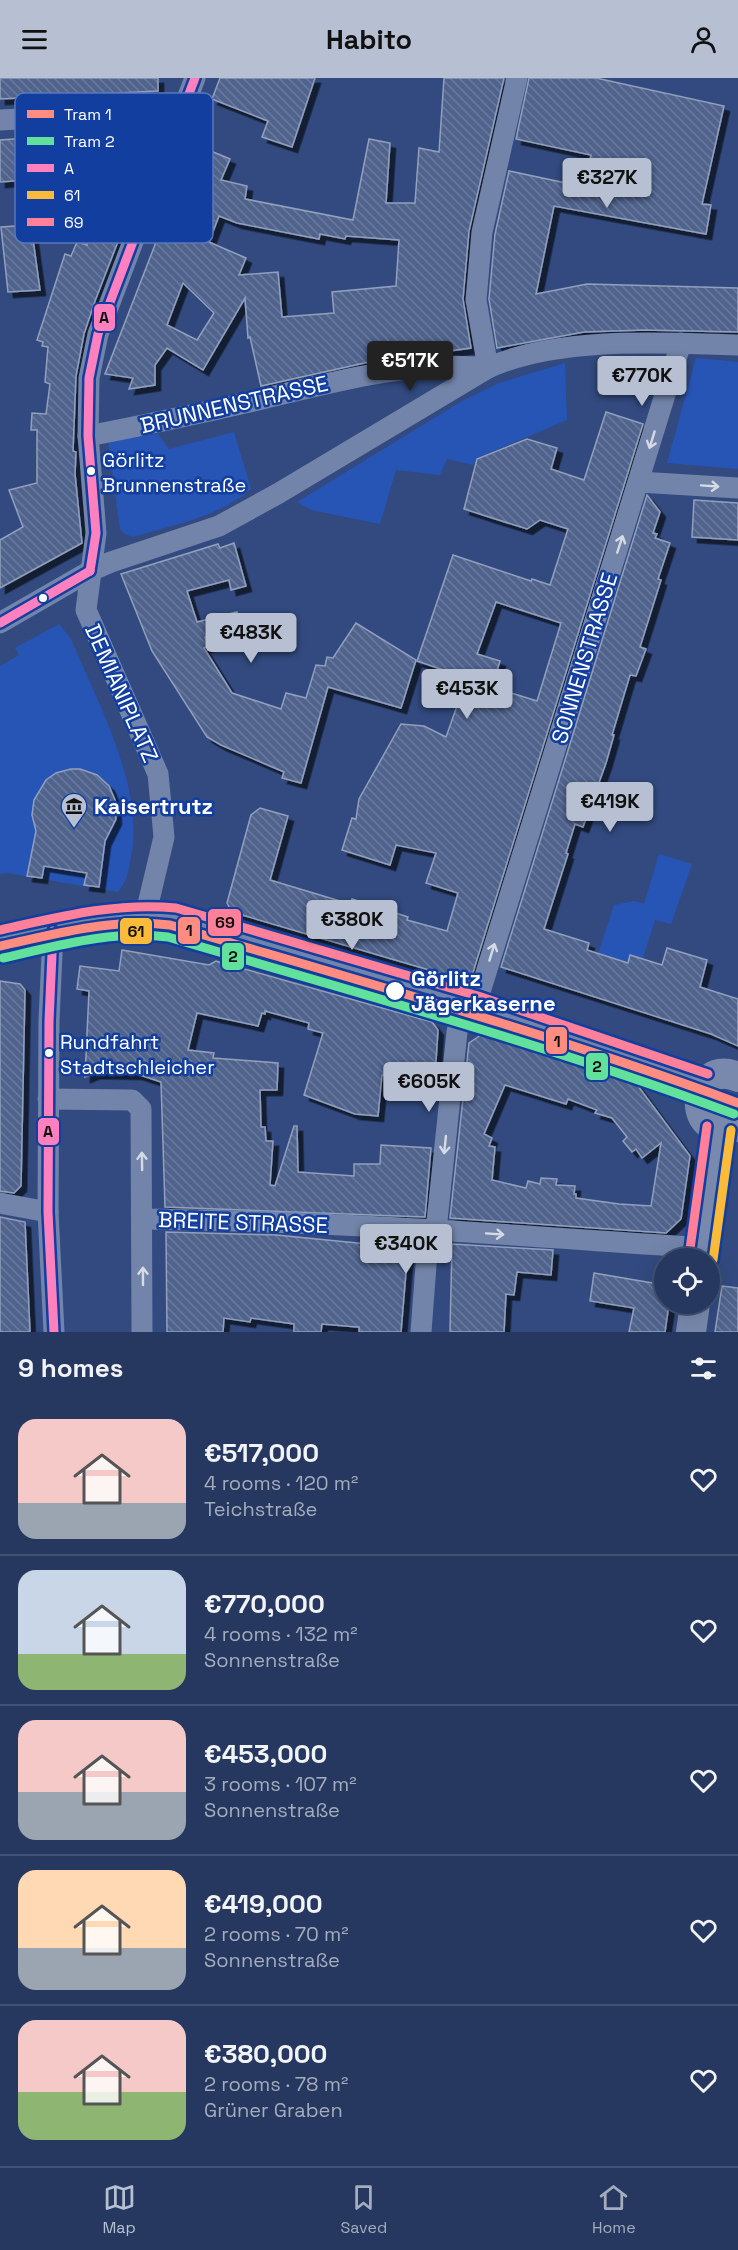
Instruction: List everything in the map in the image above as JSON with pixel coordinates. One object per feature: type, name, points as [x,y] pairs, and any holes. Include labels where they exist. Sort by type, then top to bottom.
[{"type":"street","name":"DEMIANIPLATZ","points":[[189,93],[195,78]]},
{"type":"street","points":[[488,368],[476,300],[482,232],[517,78]]},
{"type":"street","points":[[0,120],[15,119]]},
{"type":"street","name":"DEMIANIPLATZ","points":[[133,243],[98,334],[89,378],[88,436],[96,533],[86,610],[158,774],[164,837],[145,917]]},
{"type":"street","name":"SONNENSTRASSE","points":[[421,1332],[427,1252],[436,1230],[457,1032],[469,1006],[639,482],[681,344]]},
{"type":"street","points":[[0,623],[90,571],[219,526],[507,359],[586,345],[738,345]]},
{"type":"street","name":"BRUNNENSTRASSE","points":[[88,436],[180,418],[366,374],[459,365],[488,368]]},
{"type":"street","points":[[639,482],[738,488]]},
{"type":"street","points":[[7,940],[114,919],[145,917],[185,923],[469,1006],[704,1084]]},
{"type":"street","points":[[53,931],[48,1099],[48,1212],[54,1332]]},
{"type":"street","points":[[703,1248],[729,1127],[706,1120],[701,1113],[699,1097],[704,1084],[710,1079],[722,1074],[738,1077]]},
{"type":"street","points":[[48,1099],[128,1100],[136,1103],[142,1114],[142,1332]]},
{"type":"street","points":[[0,1203],[48,1212]]},
{"type":"street","name":"BREITE STRASSE","points":[[143,1219],[249,1220],[436,1230],[654,1249]]},
{"type":"street","points":[[691,1332],[694,1314]]},
{"type":"shaded area","points":[[696,358],[738,362],[738,469],[667,463]]},
{"type":"shaded area","points":[[565,363],[567,420],[477,458],[473,465],[447,459],[440,475],[396,470],[380,524],[311,510],[297,502],[462,401],[499,383]]},
{"type":"shaded area","points":[[234,432],[251,489],[225,507],[179,524],[133,537],[120,529],[108,441],[158,434],[169,449]]},
{"type":"shaded area","points":[[59,624],[71,639],[94,691],[126,777],[132,806],[133,835],[127,874],[118,892],[7,873],[0,874],[0,666],[19,655],[15,648]]},
{"type":"shaded area","points":[[659,854],[692,864],[671,924],[655,920],[640,967],[630,955],[628,963],[598,954],[614,905],[635,901],[644,904]]},
{"type":"building","points":[[0,78],[158,78],[158,91],[15,93],[15,98],[0,99]]},
{"type":"building","points":[[220,78],[315,78],[292,147],[262,137],[268,121],[213,99]]},
{"type":"building","points":[[444,78],[504,78],[469,231],[463,299],[471,348],[369,362],[261,386],[250,337],[248,338],[245,298],[203,370],[167,348],[155,365],[155,385],[129,389],[133,378],[105,374],[156,243],[211,243],[246,258],[239,275],[278,272],[282,317],[334,313],[332,292],[396,286],[399,240],[346,236],[345,239],[320,234],[319,239],[237,223],[219,216],[213,232],[213,152],[230,159],[221,180],[247,186],[245,199],[353,220],[369,139],[390,143],[386,203],[415,203],[419,148],[439,152]],"holes":[[[183,283],[214,313],[197,340],[167,325]]]},
{"type":"building","points":[[529,78],[596,78],[724,106],[702,204],[711,205],[706,234],[554,206],[536,294],[587,284],[738,288],[738,332],[644,330],[584,332],[497,348],[489,299],[495,234],[509,171],[585,187],[591,155],[516,139]]},
{"type":"building","points":[[15,139],[15,181],[0,182],[0,140]]},
{"type":"building","points":[[15,226],[15,243],[33,243],[40,290],[8,292],[1,227]]},
{"type":"building","points":[[77,243],[87,245],[87,243],[117,243],[84,334],[76,376],[73,451],[76,452],[75,474],[82,543],[0,588],[0,540],[23,527],[9,490],[37,483],[37,430],[31,430],[32,413],[46,414],[50,384],[45,382],[48,347],[42,346],[43,342],[37,340],[65,254],[71,256]]},
{"type":"building","points":[[606,412],[643,424],[470,982],[232,912],[227,903],[251,815],[260,808],[288,816],[270,880],[350,904],[352,899],[408,917],[407,920],[447,931],[458,893],[426,883],[436,853],[396,845],[390,865],[342,850],[352,818],[356,819],[359,799],[401,724],[424,726],[446,737],[467,678],[417,661],[453,555],[550,585],[568,529],[540,520],[527,529],[464,509],[477,459],[527,439],[557,448],[551,469],[584,480]],"holes":[[[496,602],[561,623],[537,701],[492,687],[500,661],[477,654]]]},
{"type":"building","points":[[647,495],[660,512],[653,533],[657,534],[655,538],[670,543],[640,647],[646,649],[636,676],[630,675],[606,763],[583,827],[575,824],[544,929],[589,943],[587,950],[628,963],[630,955],[662,965],[667,948],[707,960],[700,987],[738,999],[738,1046],[711,1034],[501,967]]},
{"type":"building","points":[[694,500],[738,503],[738,540],[692,537]]},
{"type":"building","points":[[234,543],[246,586],[231,590],[229,580],[187,591],[197,622],[237,612],[241,625],[205,637],[208,646],[204,648],[232,693],[281,709],[286,693],[306,698],[316,665],[325,666],[327,657],[333,658],[356,623],[416,660],[401,708],[328,687],[301,783],[282,778],[284,772],[207,737],[152,651],[121,574],[218,544],[220,548]]},
{"type":"building","name":"Kaisertrutz","points":[[80,769],[97,775],[109,786],[115,800],[116,819],[105,841],[99,887],[84,885],[87,873],[44,866],[42,878],[27,876],[36,831],[32,815],[34,800],[46,780],[56,773]]},
{"type":"building","points":[[122,950],[209,965],[216,961],[432,1022],[438,1030],[435,1076],[382,1075],[378,1116],[355,1114],[304,1095],[323,1033],[308,1029],[309,1023],[265,1011],[265,1014],[262,1013],[258,1026],[197,1013],[188,1050],[214,1053],[213,1058],[278,1063],[277,1090],[260,1090],[261,1127],[265,1127],[266,1141],[273,1141],[270,1185],[275,1186],[294,1126],[297,1126],[298,1172],[354,1176],[354,1164],[380,1164],[381,1145],[431,1148],[425,1217],[165,1207],[161,1082],[137,1074],[95,1073],[85,1077],[89,991],[77,989],[80,966],[119,971]]},
{"type":"building","points":[[0,981],[20,984],[25,990],[21,1186],[14,1193],[0,1191]]},
{"type":"building","points":[[481,1035],[632,1078],[690,1156],[681,1219],[666,1233],[450,1218],[469,1043]],"holes":[[[505,1085],[566,1104],[568,1099],[597,1110],[595,1113],[612,1118],[627,1137],[623,1141],[632,1152],[636,1149],[642,1158],[661,1143],[651,1206],[576,1198],[575,1186],[556,1185],[557,1179],[541,1178],[540,1184],[528,1181],[526,1188],[492,1180],[495,1147],[489,1146],[492,1138],[484,1134]]]},
{"type":"building","points":[[0,1217],[25,1222],[30,1332],[0,1332]]},
{"type":"building","points":[[166,1232],[276,1235],[408,1248],[401,1332],[359,1332],[359,1327],[322,1324],[321,1332],[294,1332],[294,1324],[251,1318],[250,1322],[224,1318],[223,1332],[167,1332]]},
{"type":"building","points":[[452,1244],[553,1250],[551,1275],[517,1272],[514,1295],[506,1294],[504,1332],[450,1332]]},
{"type":"building","points":[[594,1273],[654,1283],[654,1314],[668,1314],[665,1332],[629,1332],[634,1308],[590,1301]]},
{"type":"building","points":[[722,1286],[738,1288],[738,1332],[715,1332],[718,1314],[720,1314]]},
{"type":"tram line","name":"1","points":[[0,946],[105,925],[148,923],[170,925],[527,1031],[738,1103]]},
{"type":"tram line","name":"2","points":[[3,958],[105,937],[147,935],[168,937],[523,1042],[734,1114]]},
{"type":"transit line","name":"A","points":[[189,93],[195,78]]},
{"type":"transit line","name":"A","points":[[90,571],[96,533],[88,436],[89,378],[98,334],[132,243]]},
{"type":"transit line","name":"A","points":[[0,623],[90,571]]},
{"type":"transit line","name":"69","points":[[0,930],[110,909],[176,908],[478,996],[708,1074]]},
{"type":"transit line","name":"A","points":[[53,931],[49,1021],[48,1212],[54,1332]]},
{"type":"transit line","name":"61","points":[[2,954],[108,933],[172,932],[471,1019],[700,1096]]},
{"type":"transit line","name":"69","points":[[690,1248],[707,1126]]},
{"type":"transit line","name":"61","points":[[715,1248],[731,1130]]},
{"type":"place","name":"Görlitz Brunnenstraße","points":[[91,471]]},
{"type":"place","name":"Kaisertrutz","points":[[74,829]]},
{"type":"place","name":"Görlitz Jägerkaserne","points":[[395,991]]},
{"type":"place","name":"Rundfahrt Stadtschleicher","points":[[49,1053]]}]
